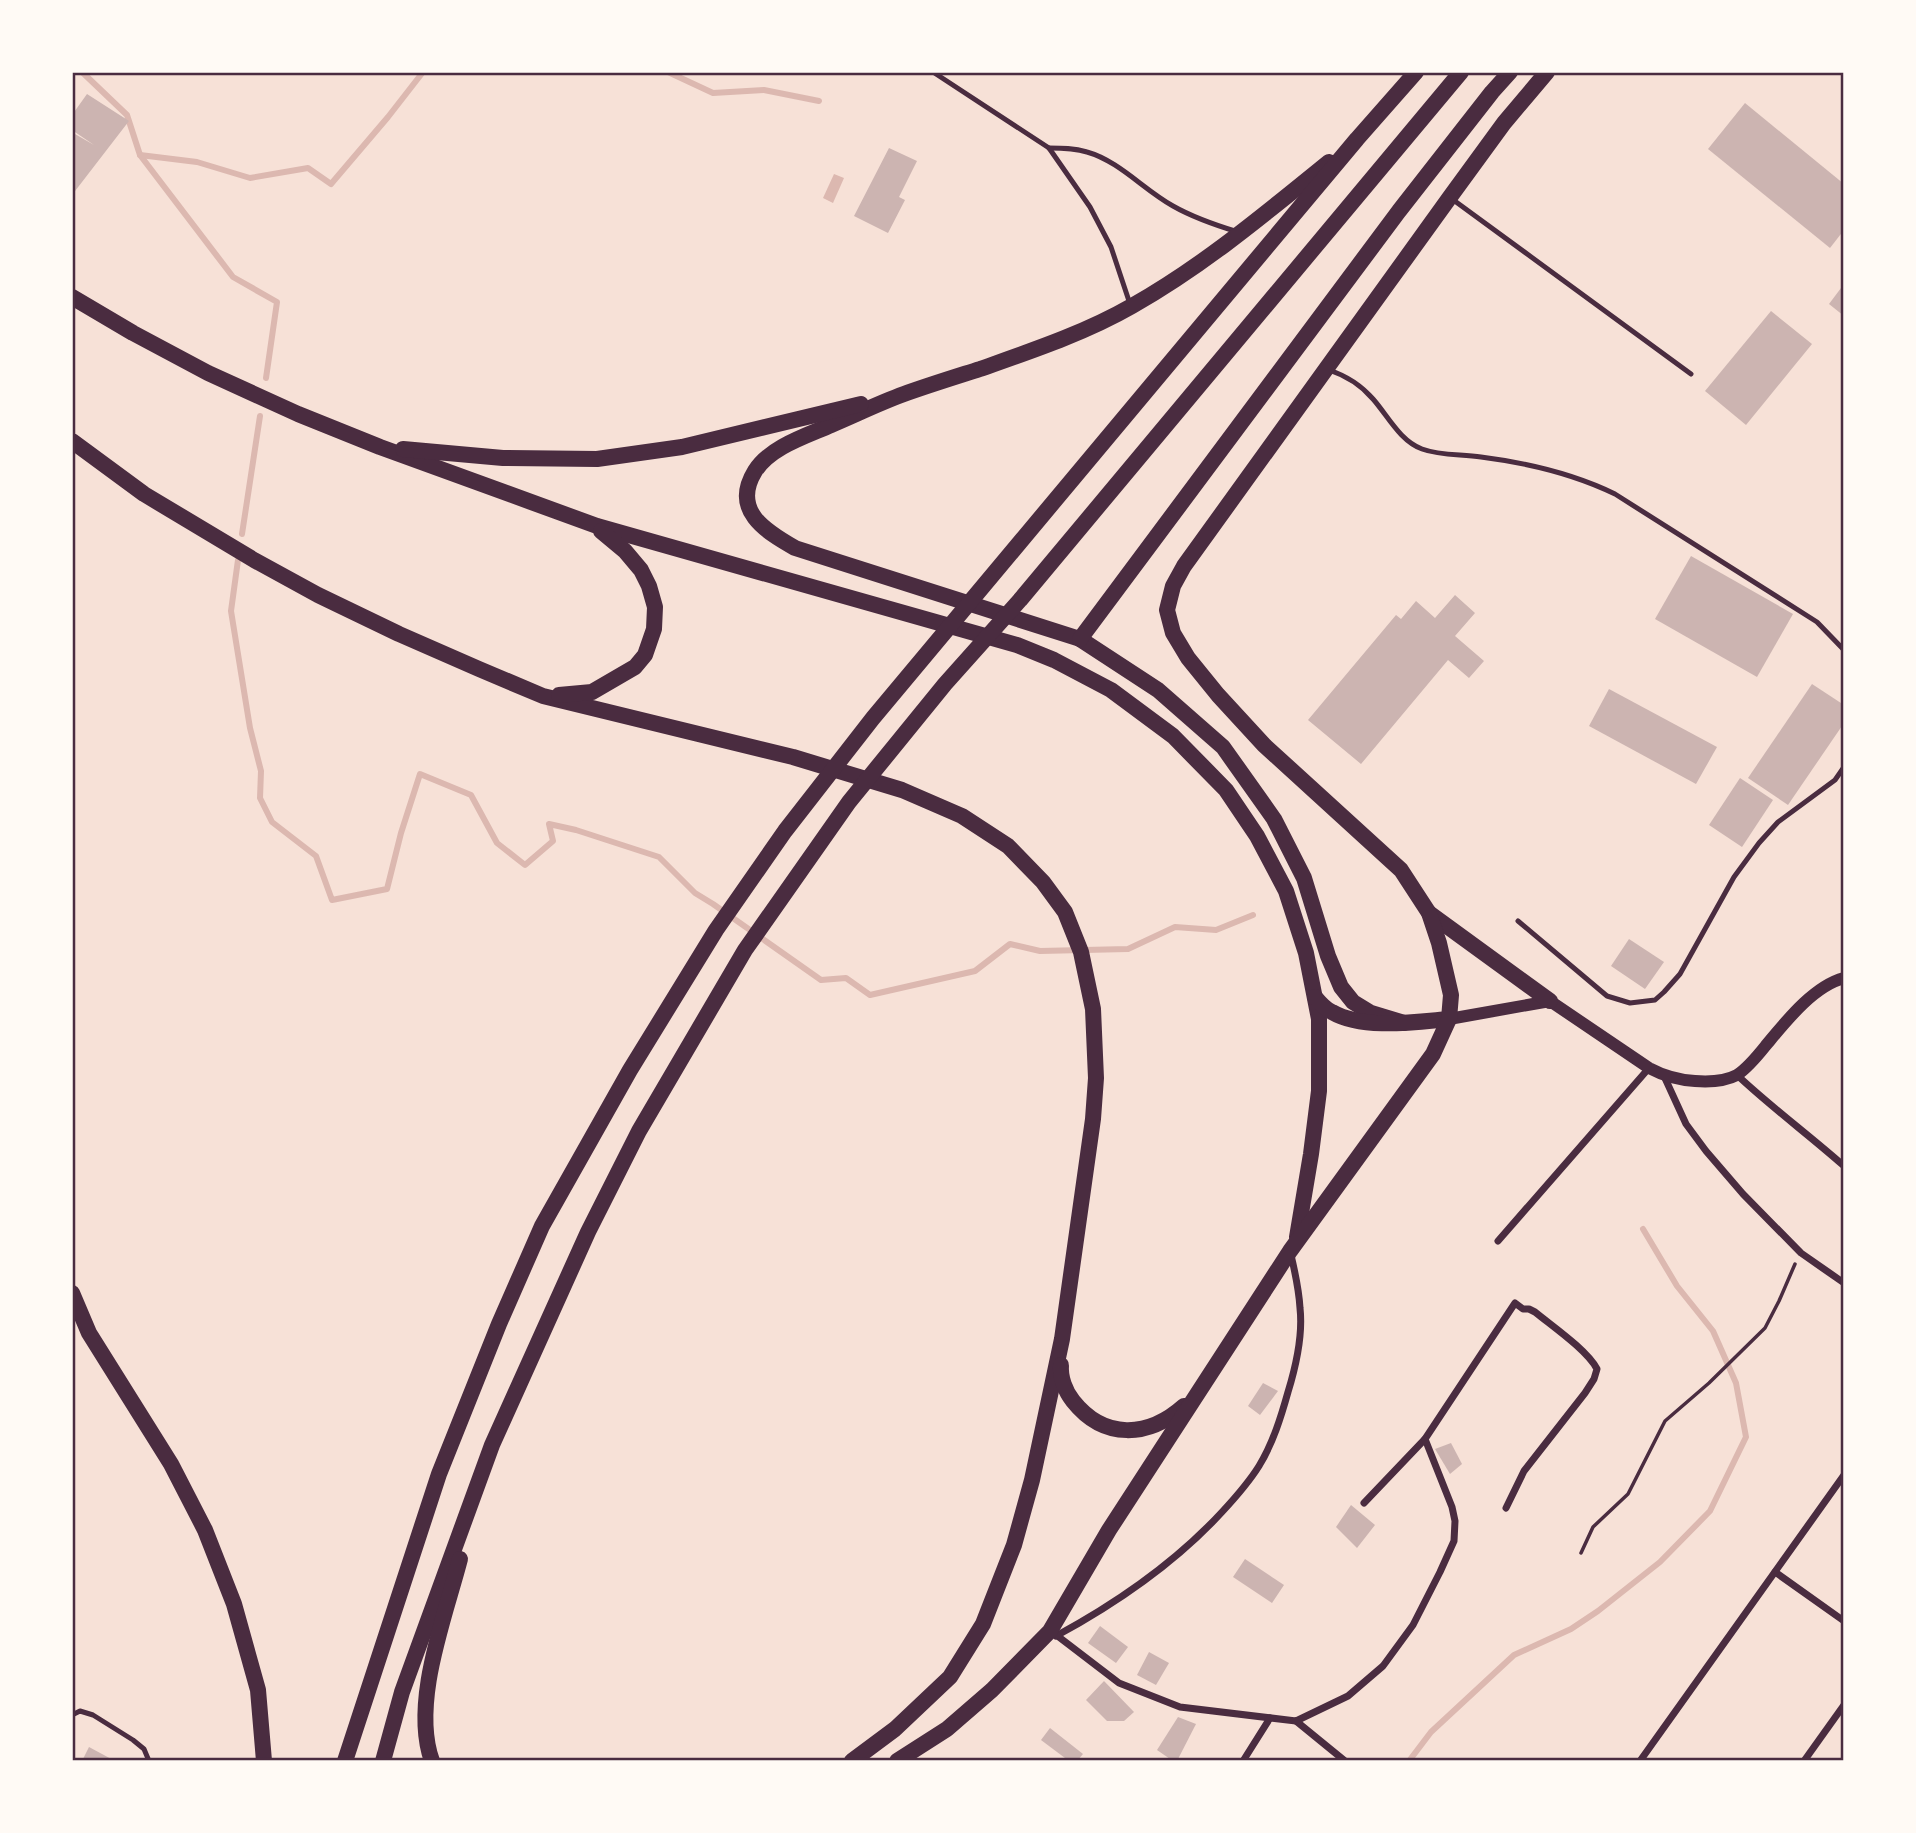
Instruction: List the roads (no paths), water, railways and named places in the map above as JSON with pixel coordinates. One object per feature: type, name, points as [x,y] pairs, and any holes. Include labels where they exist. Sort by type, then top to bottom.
[{"type":"highway","points":[[345,1761],[439,1474],[499,1324],[542,1226],[630,1070],[716,930],[785,831],[873,718],[1416,72]]},
{"type":"highway","points":[[383,1761],[402,1692],[492,1445],[588,1232],[629,1151],[745,950],[849,802],[945,684],[1020,600],[1461,72]]},
{"type":"highway","points":[[1080,639],[1399,211],[1510,72]]},
{"type":"highway","points":[[897,1761],[947,1729],[1053,1633],[1109,1530],[1293,1247],[1433,1054],[1449,1019],[1451,995],[1439,943],[1429,913],[1401,870],[1264,745],[1218,695],[1183,650],[1173,633],[1167,610],[1173,586],[1184,566],[1504,123],[1547,72]]},
{"type":"highway","points":[[380,447],[503,458],[597,459],[682,447],[904,394],[1073,334],[1131,307],[1188,272],[1241,233],[1357,139]]},
{"type":"highway","points":[[72,297],[208,373],[298,414],[597,527],[1017,645],[1054,660],[1111,690],[1173,736],[1226,790],[1257,836],[1286,891],[1306,953],[1319,1019],[1319,1091],[1311,1154],[1293,1247]]},
{"type":"highway","points":[[904,394],[817,431],[769,455],[755,471],[748,488],[747,504],[755,520],[795,548],[1080,639],[1158,690],[1223,747],[1274,819],[1304,878],[1328,956],[1341,987],[1353,1002],[1371,1013],[1404,1023]]},
{"type":"highway","points":[[72,441],[144,494],[307,589],[399,634],[543,696],[793,757],[902,790],[962,816],[1007,846],[1043,882],[1065,912],[1081,952],[1093,1009],[1096,1078],[1093,1119],[1062,1339],[1032,1480],[1014,1545],[983,1624],[950,1677],[895,1729],[852,1761]]},
{"type":"highway","points":[[543,696],[592,692],[635,667],[649,645],[654,629],[655,607],[649,586],[641,570],[625,551],[597,527]]},
{"type":"highway","points":[[1429,913],[1550,1001]]},
{"type":"highway","points":[[1315,997],[1330,1012],[1344,1018],[1368,1022],[1404,1023],[1449,1019]]},
{"type":"highway","points":[[72,1293],[89,1333],[171,1464],[205,1531],[234,1604],[258,1690],[264,1761]]},
{"type":"highway","points":[[1062,1339],[1060,1373],[1068,1394],[1082,1412],[1100,1424],[1122,1430],[1144,1429],[1165,1421],[1205,1383]]},
{"type":"highway","points":[[432,1761],[424,1728],[426,1692],[492,1445]]},
{"type":"street","points":[[1449,1019],[1550,1001],[1664,1076],[1716,1082],[1737,1075],[1805,1002],[1835,980],[1844,978]]},
{"type":"street","points":[[1498,1241],[1649,1068]]},
{"type":"street","points":[[1737,1075],[1844,1166]]},
{"type":"street","points":[[1664,1076],[1686,1124],[1743,1194],[1801,1253],[1844,1283]]},
{"type":"street","points":[[1293,1247],[1301,1310],[1298,1347],[1280,1420],[1258,1468],[1205,1531],[1168,1562],[1097,1614],[1053,1633],[1119,1683],[1180,1707],[1296,1721],[1348,1696],[1383,1666],[1413,1625],[1454,1541],[1455,1521],[1452,1507],[1425,1439]]},
{"type":"street","points":[[1364,1503],[1425,1439],[1516,1303],[1523,1309],[1535,1312],[1583,1352],[1597,1369],[1585,1393],[1524,1471],[1506,1508]]},
{"type":"street","points":[[1640,1761],[1844,1475]]},
{"type":"street","points":[[1775,1572],[1844,1621]]},
{"type":"street","points":[[1804,1761],[1844,1706]]},
{"type":"street","points":[[1243,1761],[1270,1718]]},
{"type":"street","points":[[1296,1721],[1345,1761]]},
{"type":"lane","points":[[933,72],[1049,148],[1090,207],[1111,247],[1131,307]]},
{"type":"lane","points":[[1049,148],[1070,148],[1089,153],[1193,217],[1241,233]]},
{"type":"lane","points":[[1450,197],[1691,374]]},
{"type":"lane","points":[[1326,369],[1342,374],[1363,388],[1408,441],[1419,448],[1436,453],[1478,456],[1563,472],[1615,494],[1817,622],[1844,650]]},
{"type":"lane","points":[[1518,921],[1607,996],[1630,1003],[1655,1000],[1680,974],[1734,877],[1759,843],[1778,822],[1835,780],[1844,767]]},
{"type":"lane","points":[[72,1715],[80,1711],[93,1715],[134,1740],[144,1749],[149,1761]]},
{"type":"waterway","points":[[82,72],[127,115],[140,155],[233,277],[277,302],[266,378]]},
{"type":"waterway","points":[[140,155],[197,162],[250,178],[308,168],[331,184],[423,72]]},
{"type":"waterway","points":[[668,72],[713,93],[764,90],[819,101]]},
{"type":"waterway","points":[[242,534],[260,416]]},
{"type":"waterway","points":[[238,560],[231,611],[250,728],[261,771],[260,798],[272,822],[316,856],[332,900],[387,889],[420,774],[471,795],[497,843],[525,865],[553,841],[549,824],[659,857],[695,893],[821,980],[846,978],[870,995],[975,971],[1010,944],[1040,951],[1128,949],[1175,927],[1216,930],[1253,915]]},
{"type":"waterway","points":[[1409,1761],[1431,1732],[1514,1655],[1571,1629],[1660,1562],[1710,1511],[1746,1437],[1736,1383],[1713,1331],[1677,1286],[1643,1229]]}]
